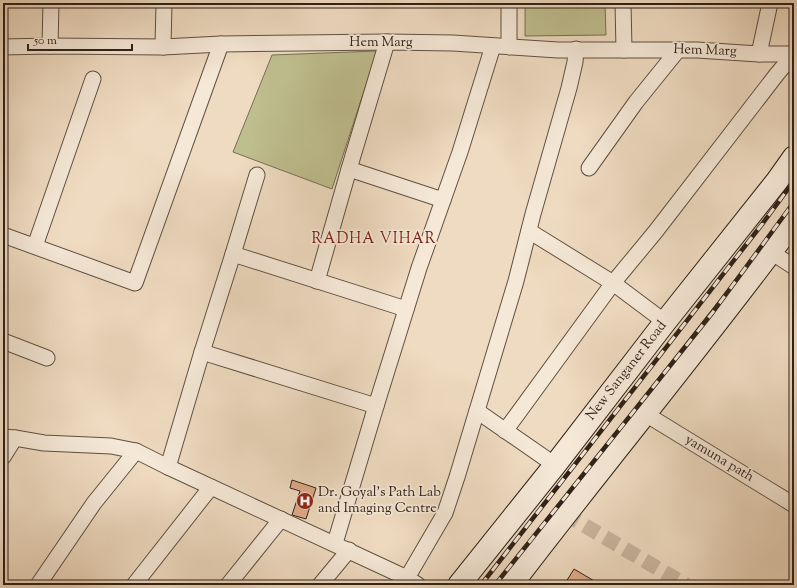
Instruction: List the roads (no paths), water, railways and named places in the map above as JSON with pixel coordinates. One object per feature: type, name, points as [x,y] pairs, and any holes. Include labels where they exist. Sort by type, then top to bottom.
[{"type":"main road","name":"New Sanganer Road","points":[[459,585],[555,466],[665,322],[772,188],[794,157]]},
{"type":"main road","points":[[511,585],[794,221]]},
{"type":"street","points":[[50,46],[51,3]]},
{"type":"street","points":[[163,47],[164,3]]},
{"type":"street","points":[[509,3],[509,47]]},
{"type":"street","points":[[623,3],[624,50]]},
{"type":"street","points":[[759,54],[770,3]]},
{"type":"street","points":[[318,281],[349,169],[387,42]]},
{"type":"street","name":"Hem Marg","points":[[3,48],[50,46],[163,47],[221,44],[387,42],[453,43],[558,50],[697,50],[759,54],[794,54]]},
{"type":"street","points":[[3,235],[136,283],[221,44]]},
{"type":"street","points":[[335,543],[406,309],[460,152],[493,46]]},
{"type":"street","points":[[3,457],[9,437],[44,443],[111,446],[136,451],[211,487],[335,543],[413,583],[444,513],[457,477],[516,282],[569,88],[576,50]]},
{"type":"street","points":[[589,168],[636,102],[678,50]]},
{"type":"street","points":[[505,431],[613,284],[794,54]]},
{"type":"street","points":[[35,246],[93,79]]},
{"type":"street","points":[[349,169],[443,200]]},
{"type":"street","points":[[168,466],[257,175]]},
{"type":"street","points":[[529,231],[613,284],[665,322]]},
{"type":"street","points":[[771,252],[794,267]]},
{"type":"street","points":[[233,254],[406,309]]},
{"type":"street","points":[[3,341],[47,358]]},
{"type":"street","points":[[202,352],[376,406]]},
{"type":"street","points":[[477,411],[555,466]]},
{"type":"street","name":"yamuna path","points":[[644,414],[794,505]]},
{"type":"street","points":[[38,585],[94,503],[136,451]]},
{"type":"street","points":[[134,585],[211,487]]},
{"type":"street","points":[[228,585],[281,519]]},
{"type":"street","points":[[320,585],[349,550]]},
{"type":"tunnel","points":[[565,514],[686,585]]},
{"type":"railway","points":[[481,585],[763,223],[794,181]]},
{"type":"railway","points":[[495,585],[713,312],[794,202]]},
{"type":"place","name":"Dr. Goyal's Path Lab and Imaging Centre","points":[[305,501]]},
{"type":"district","name":"RADHA VIHAR","points":[[374,239]]}]
